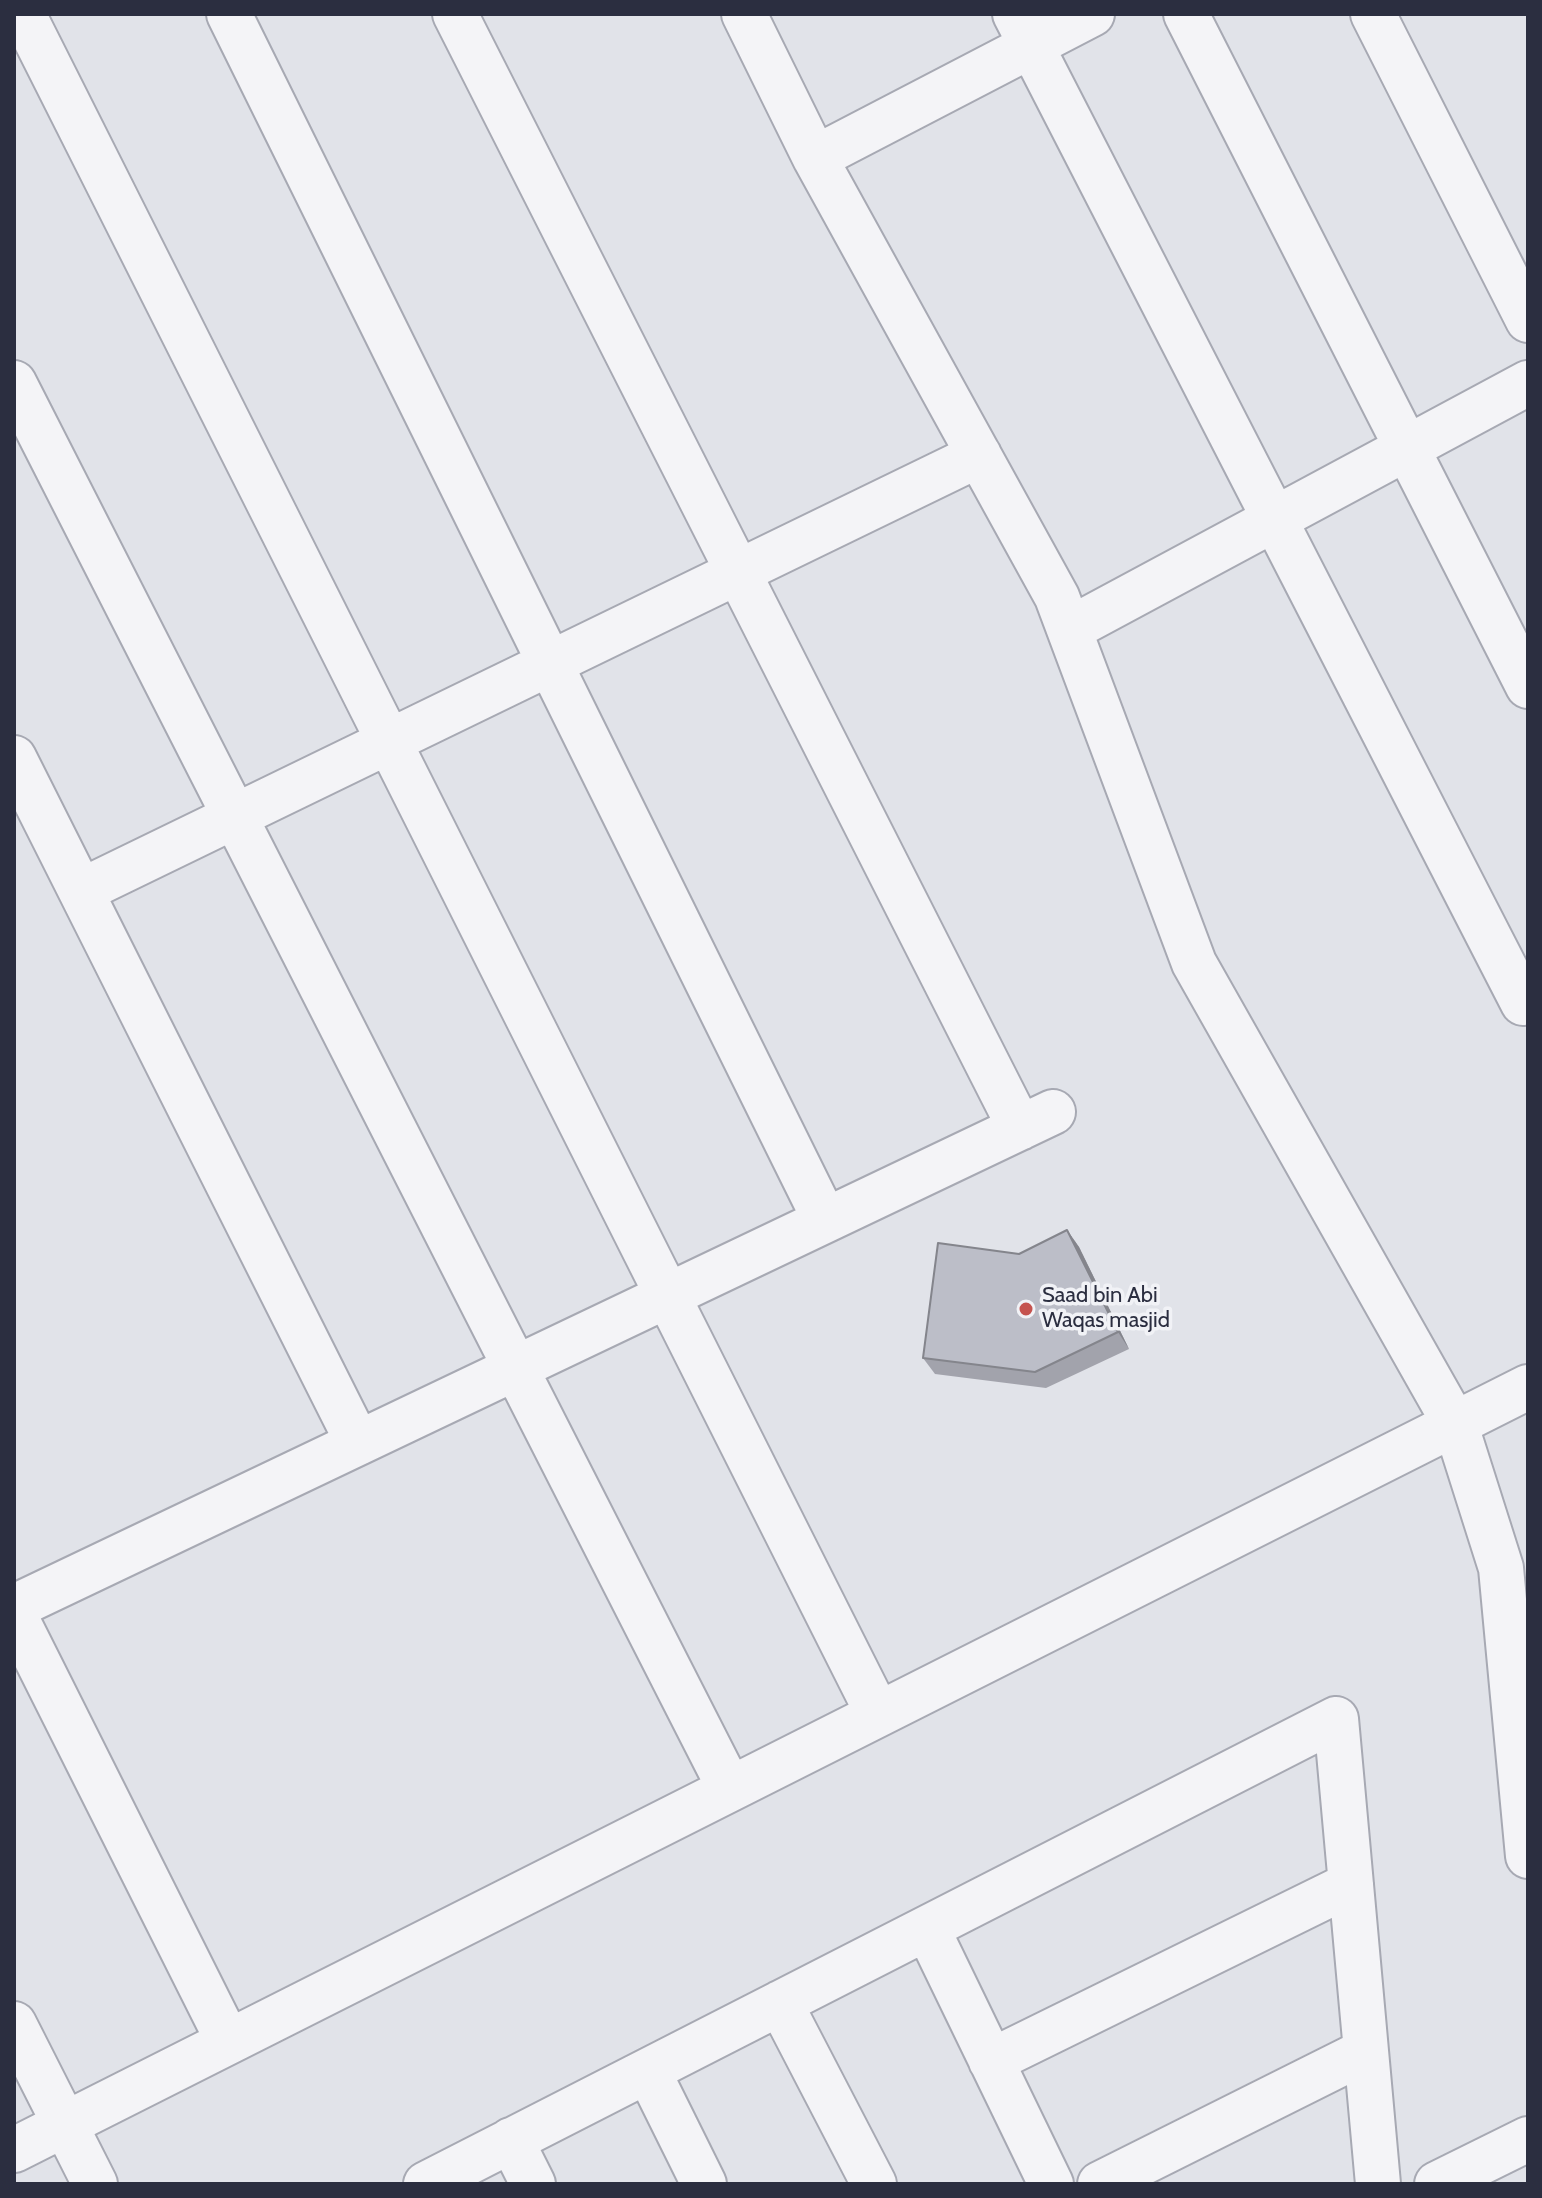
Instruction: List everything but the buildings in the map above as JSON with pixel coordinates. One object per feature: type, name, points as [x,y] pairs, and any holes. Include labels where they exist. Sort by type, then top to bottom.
[{"type":"street","points":[[23,14],[878,1714]]},
{"type":"street","points":[[229,14],[825,1220]]},
{"type":"street","points":[[14,1607],[1037,1120],[738,572],[455,14]]},
{"type":"street","points":[[744,14],[815,158],[1057,597],[1194,963],[1456,1426],[1501,1568],[1528,1856]]},
{"type":"street","points":[[815,158],[1023,30],[1092,14]]},
{"type":"street","points":[[1186,14],[1528,686]]},
{"type":"street","points":[[1373,14],[1528,320]]},
{"type":"street","points":[[1023,30],[1523,1003]]},
{"type":"street","points":[[14,383],[730,1789]]},
{"type":"street","points":[[1070,629],[1528,383]]},
{"type":"street","points":[[81,891],[979,455]]},
{"type":"street","points":[[16,768],[358,1443]]},
{"type":"street","points":[[14,2150],[1456,1426],[1528,1387]]},
{"type":"street","points":[[14,1614],[228,2041]]},
{"type":"street","points":[[426,2184],[1336,1719],[1378,2184]]},
{"type":"street","points":[[991,2061],[1351,1884]]},
{"type":"street","points":[[927,1928],[1051,2184]]},
{"type":"street","points":[[780,2003],[874,2184]]},
{"type":"street","points":[[14,2024],[95,2184]]},
{"type":"street","points":[[1100,2184],[1366,2051]]},
{"type":"street","points":[[648,2071],[704,2184]]},
{"type":"street","points":[[1437,2184],[1528,2139]]},
{"type":"street","points":[[511,2140],[533,2184]]},
{"type":"place","name":"Saad bin Abi Waqas masjid","points":[[1026,1309]]}]
